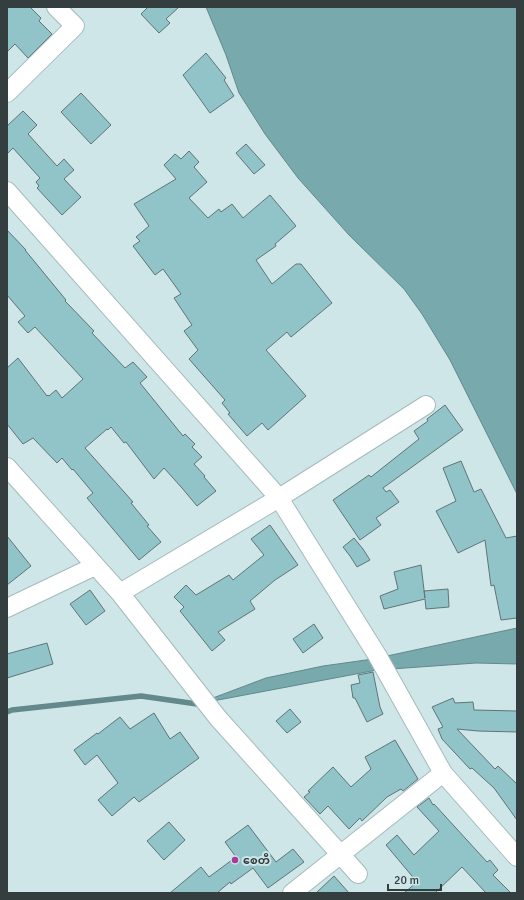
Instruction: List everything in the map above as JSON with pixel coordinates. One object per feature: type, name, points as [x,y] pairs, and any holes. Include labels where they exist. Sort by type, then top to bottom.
[{"type":"street","points":[[7,93],[75,26],[56,7]]},
{"type":"street","points":[[7,191],[279,498],[377,655],[443,773],[517,857]]},
{"type":"street","points":[[120,593],[279,498],[426,405]]},
{"type":"street","points":[[7,467],[120,593],[218,718],[358,874]]},
{"type":"street","points":[[7,608],[95,566]]},
{"type":"street","points":[[292,893],[443,773]]},
{"type":"water","points":[[206,7],[517,7],[517,494],[450,360],[422,314],[404,289],[349,235],[298,178],[265,134],[239,93],[226,55]]},
{"type":"water","points":[[517,628],[517,664],[476,663],[377,670],[197,704],[266,678],[323,666],[373,659]]},
{"type":"building","points":[[7,7],[30,7],[41,18],[39,21],[52,34],[28,58],[15,44],[7,52]]},
{"type":"building","points":[[148,7],[179,7],[166,19],[170,23],[159,33],[141,14]]},
{"type":"building","points":[[206,53],[226,78],[224,80],[234,96],[210,113],[183,75]]},
{"type":"building","points":[[81,93],[111,125],[91,144],[61,112]]},
{"type":"building","points":[[23,111],[37,125],[28,134],[57,166],[64,159],[74,170],[64,179],[81,197],[62,215],[37,188],[39,186],[36,182],[40,178],[13,148],[7,154],[7,126]]},
{"type":"building","points":[[246,144],[265,165],[254,174],[236,153]]},
{"type":"building","points":[[189,151],[199,162],[194,167],[207,182],[189,198],[208,218],[219,209],[221,212],[232,204],[243,218],[270,195],[296,226],[275,244],[276,246],[256,260],[272,284],[296,264],[301,264],[332,303],[291,337],[287,332],[266,350],[306,396],[268,430],[262,423],[247,436],[228,414],[230,413],[222,403],[225,400],[189,359],[198,350],[184,331],[192,325],[174,298],[181,294],[163,269],[155,275],[133,246],[140,241],[136,237],[149,226],[134,204],[176,179],[164,165],[175,154],[181,159]]},
{"type":"building","points":[[7,230],[26,250],[66,300],[65,301],[94,331],[92,333],[125,368],[133,362],[147,377],[140,383],[183,436],[185,434],[195,444],[192,447],[202,457],[194,464],[216,491],[197,506],[164,468],[154,479],[126,442],[124,443],[111,427],[85,448],[133,502],[131,503],[149,525],[147,526],[161,542],[139,560],[87,498],[93,493],[73,469],[72,470],[62,458],[57,463],[33,438],[23,444],[7,424],[7,368],[18,358],[47,396],[56,390],[62,398],[83,379],[35,327],[28,333],[18,322],[25,316],[7,295]]},
{"type":"building","points":[[445,405],[463,430],[383,488],[386,492],[390,490],[399,502],[376,518],[381,525],[360,540],[333,500],[369,475],[371,477],[419,439],[414,431],[428,421],[427,419]]},
{"type":"building","points":[[461,461],[474,492],[481,489],[506,538],[517,536],[517,618],[501,620],[494,585],[491,586],[485,540],[458,553],[436,511],[456,501],[443,468]]},
{"type":"building","points":[[270,525],[298,565],[275,580],[250,601],[255,609],[218,632],[225,640],[212,651],[180,611],[184,607],[174,597],[186,585],[196,595],[229,575],[233,580],[264,555],[251,539]]},
{"type":"building","points":[[7,536],[31,566],[7,585]]},
{"type":"building","points":[[354,538],[370,560],[357,567],[343,547]]},
{"type":"building","points":[[421,565],[424,591],[448,589],[449,607],[426,609],[425,599],[384,609],[380,596],[398,589],[394,572]]},
{"type":"building","points":[[90,590],[105,611],[86,625],[70,604]]},
{"type":"building","points":[[314,624],[323,638],[303,653],[293,639]]},
{"type":"building","points":[[47,643],[53,664],[7,678],[7,654]]},
{"type":"building","points":[[373,672],[380,707],[383,714],[367,722],[355,698],[353,698],[351,685],[360,683],[358,675]]},
{"type":"building","points":[[453,698],[455,703],[473,702],[474,710],[517,711],[517,732],[457,729],[495,769],[498,766],[517,784],[517,820],[494,788],[472,768],[470,769],[442,739],[438,729],[443,727],[432,707]]},
{"type":"building","points":[[290,709],[301,722],[287,733],[276,721]]},
{"type":"building","points":[[154,713],[170,739],[180,732],[199,758],[139,802],[134,797],[112,816],[98,800],[118,783],[97,755],[85,765],[74,750],[120,717],[130,729]]},
{"type":"building","points":[[395,740],[418,779],[403,791],[401,789],[387,797],[362,821],[360,818],[349,829],[328,806],[320,814],[304,797],[310,792],[308,791],[333,767],[351,787],[371,769],[365,757]]},
{"type":"building","points":[[429,798],[433,805],[434,804],[487,862],[490,860],[498,870],[493,875],[511,893],[486,893],[462,867],[435,893],[404,893],[417,882],[386,845],[397,835],[414,855],[439,831],[417,807]]},
{"type":"building","points":[[169,822],[185,840],[164,860],[147,841]]},
{"type":"building","points":[[248,825],[276,862],[293,849],[304,862],[268,888],[253,868],[231,884],[230,882],[217,893],[170,893],[201,867],[209,877],[236,857],[225,842]]},
{"type":"building","points":[[334,876],[349,893],[316,893]]},
{"type":"waterway","points":[[7,712],[12,710],[141,696],[197,704],[201,703]]},
{"type":"place","name":"စေတီ","points":[[235,860]]}]
